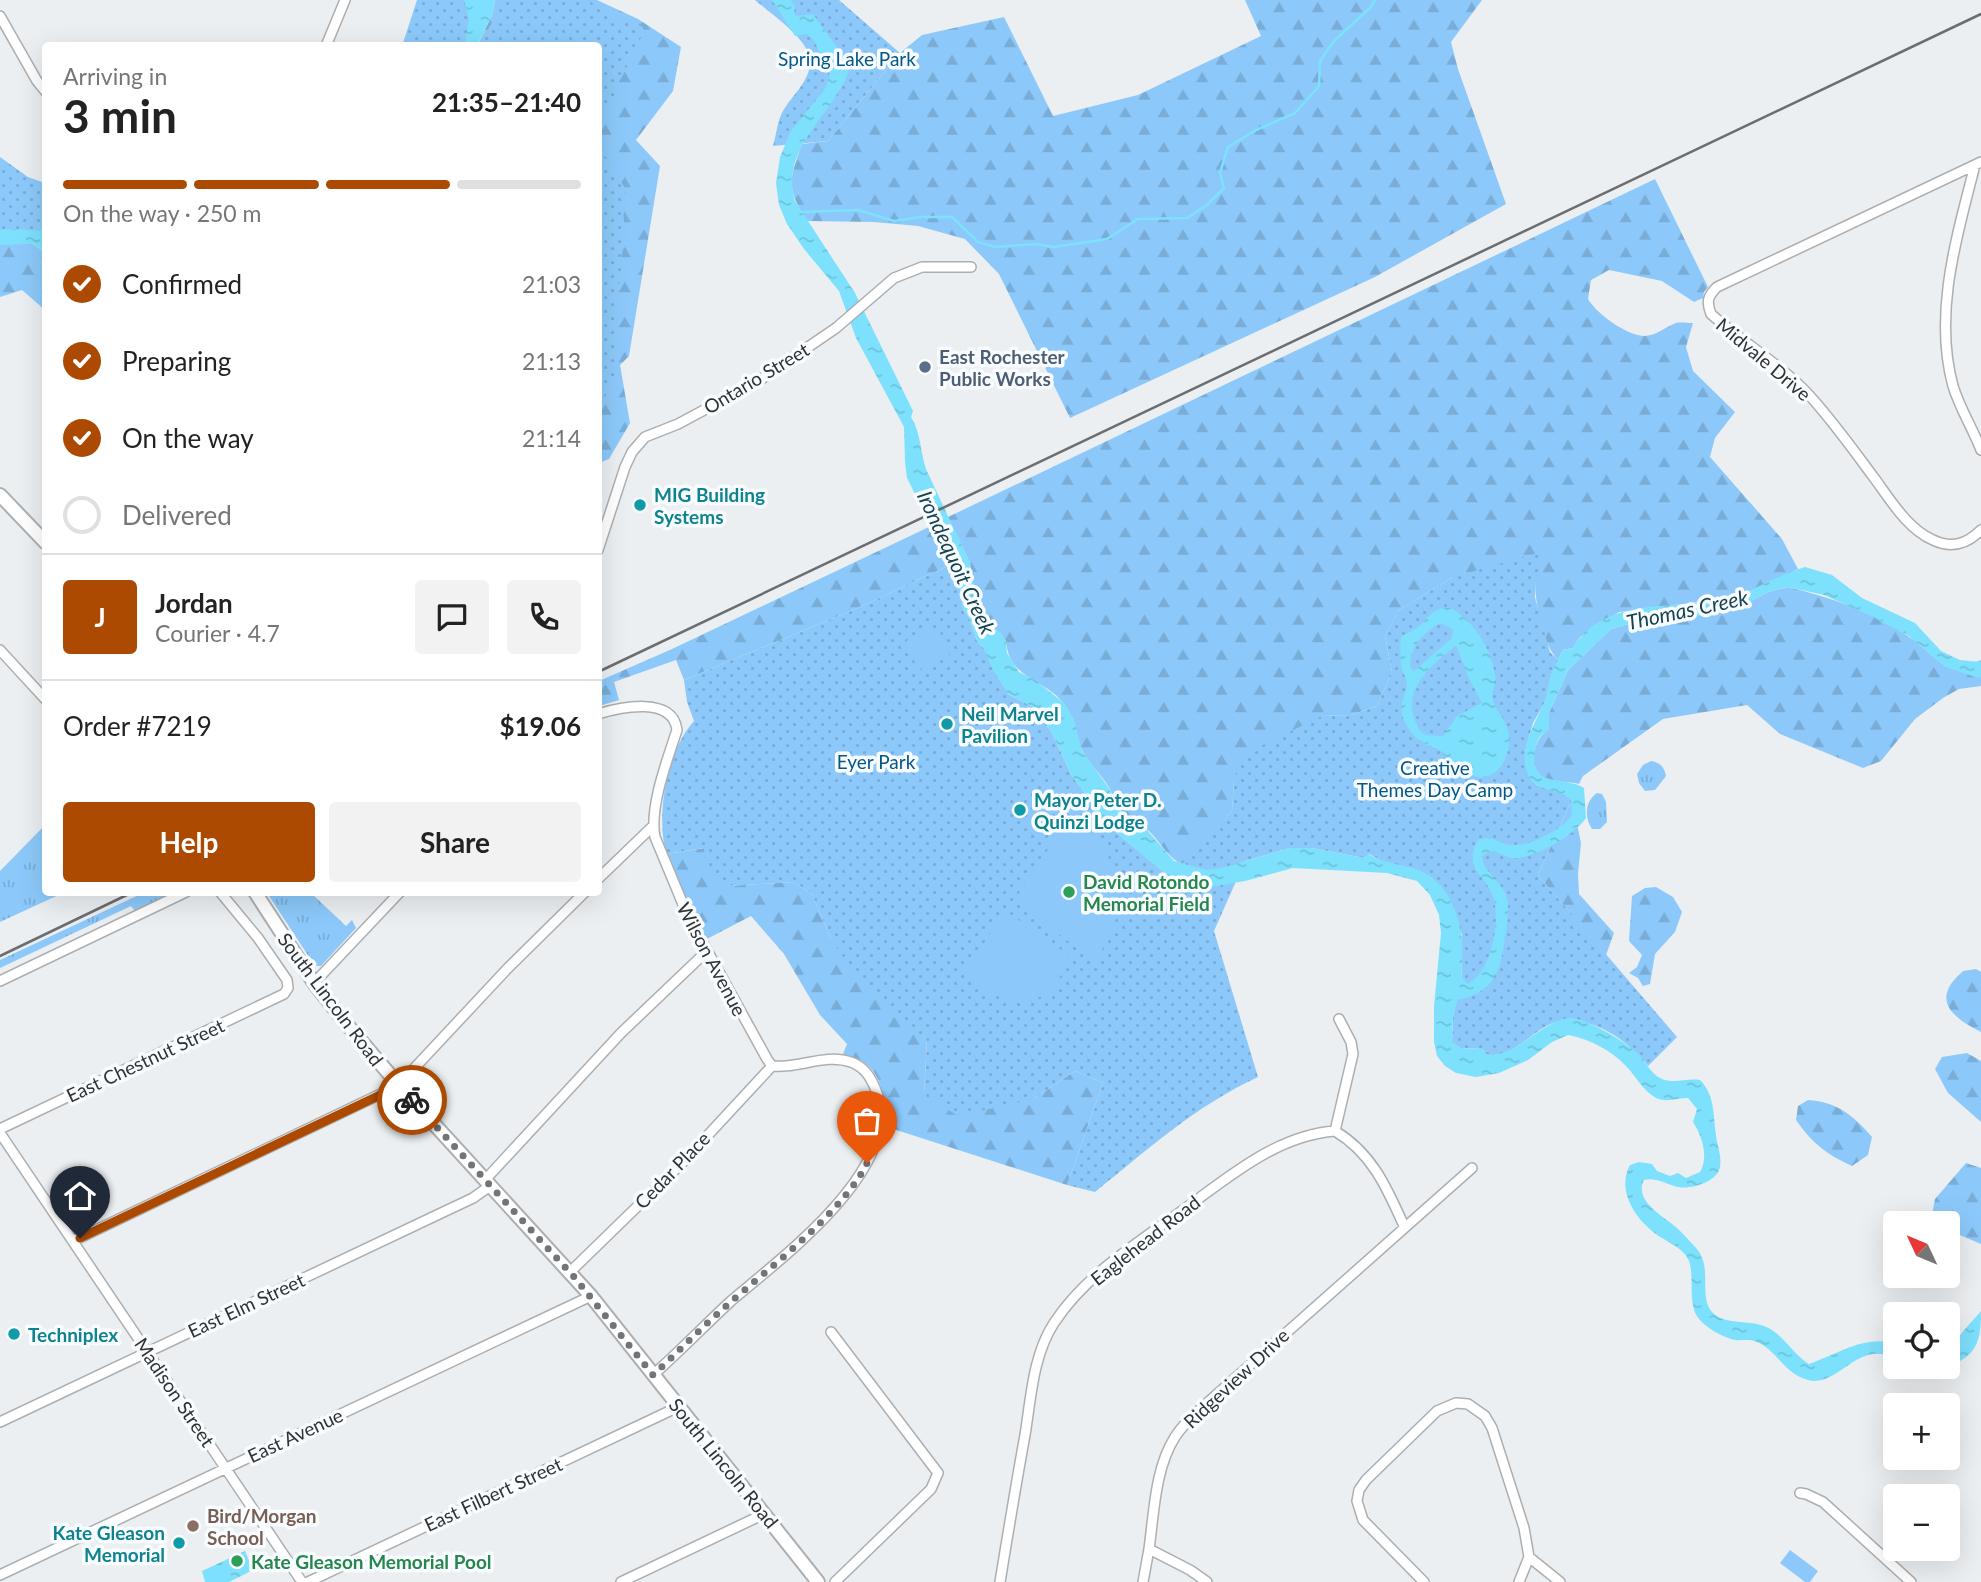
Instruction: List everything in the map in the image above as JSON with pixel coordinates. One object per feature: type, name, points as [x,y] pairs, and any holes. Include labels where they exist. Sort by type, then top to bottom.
[{"type":"street","points":[[328,42],[345,0]]},
{"type":"street","points":[[0,16],[42,88]]},
{"type":"street","name":"Midvale Drive","points":[[1978,163],[1949,276],[1946,327],[1949,367],[1954,388],[1981,450]]},
{"type":"street","name":"Midvale Drive","points":[[1978,163],[1717,287],[1707,300],[1711,314],[1792,378],[1811,398],[1895,506],[1917,530],[1933,540],[1950,545],[1966,541],[1981,530]]},
{"type":"street","name":"Ontario Street","points":[[602,539],[625,467],[645,437],[678,424],[760,380],[843,322],[865,300],[894,278],[922,267],[971,267]]},
{"type":"street","points":[[0,495],[42,539]]},
{"type":"street","points":[[0,650],[42,696]]},
{"type":"street","points":[[602,713],[655,706],[670,714],[676,721],[677,730],[653,826],[602,875]]},
{"type":"street","name":"Wilson Avenue","points":[[653,826],[669,873],[707,951],[754,1039],[772,1066]]},
{"type":"street","points":[[0,982],[178,896]]},
{"type":"street","name":"East Chestnut Street","points":[[0,1131],[284,994],[288,988],[287,980],[258,938],[223,896]]},
{"type":"street","name":"South Lincoln Road","points":[[258,896],[314,983],[397,1084],[591,1296],[818,1582]]},
{"type":"street","points":[[314,983],[396,896]]},
{"type":"street","points":[[74,1241],[378,1096],[397,1084],[408,1076],[507,969],[581,896]]},
{"type":"street","name":"East Elm Street","points":[[0,1423],[474,1198],[621,1033],[707,951]]},
{"type":"street","points":[[1339,1019],[1347,1032],[1353,1054],[1335,1131],[1360,1149],[1378,1171],[1404,1226]]},
{"type":"street","points":[[653,1375],[844,1198],[872,1152],[881,1115],[880,1102],[864,1069],[851,1062],[835,1059],[784,1067],[772,1066]]},
{"type":"street","name":"Cedar Place","points":[[570,1272],[683,1162],[772,1066]]},
{"type":"street","name":"Madison Street","points":[[0,1131],[305,1582]]},
{"type":"street","name":"Eaglehead Road","points":[[1000,1582],[1035,1373],[1046,1339],[1055,1322],[1083,1289],[1114,1261],[1242,1167],[1295,1140],[1317,1132],[1335,1131]]},
{"type":"street","name":"Ridgeview Drive","points":[[1143,1582],[1161,1470],[1180,1430],[1404,1226],[1472,1168]]},
{"type":"street","name":"East Avenue","points":[[0,1575],[591,1296]]},
{"type":"street","points":[[831,1332],[938,1473],[932,1489],[835,1582]]},
{"type":"street","points":[[1424,1582],[1363,1520],[1358,1507],[1358,1495],[1366,1480],[1429,1418],[1456,1403],[1474,1407],[1485,1416],[1492,1428],[1524,1528],[1528,1558],[1519,1582]]},
{"type":"street","name":"East Filbert Street","points":[[305,1582],[678,1406]]},
{"type":"street","points":[[1800,1493],[1823,1502],[1911,1582]]},
{"type":"street","points":[[621,1582],[764,1514]]},
{"type":"street","points":[[1149,1549],[1207,1582]]},
{"type":"street","points":[[1528,1558],[1560,1582]]},
{"type":"green space","points":[[417,0],[482,0],[475,42],[403,42]]},
{"type":"green space","points":[[495,0],[597,0],[638,19],[681,47],[673,91],[636,140],[660,166],[629,356],[620,365],[630,423],[609,459],[602,462],[602,42],[479,42],[492,15]]},
{"type":"green space","points":[[498,0],[589,0],[602,12],[619,20],[638,19],[644,30],[619,80],[615,98],[602,110],[602,42],[482,42],[496,17]]},
{"type":"green space","name":"Spring Lake Park","points":[[755,0],[839,0],[900,53],[828,141],[773,146],[781,115],[806,78],[810,62],[800,39]]},
{"type":"green space","points":[[1245,0],[1482,0],[1451,42],[1506,204],[1375,277],[1070,418],[999,274],[965,239],[918,226],[807,221],[796,200],[792,175],[802,144],[828,141],[900,53],[922,35],[1004,17],[1053,116],[1138,95],[1261,36]]},
{"type":"green space","points":[[602,151],[626,190],[623,209],[625,235],[621,261],[624,273],[614,300],[616,355],[619,365],[602,404]]},
{"type":"green space","points":[[0,157],[28,177],[42,182],[42,238],[0,236]]},
{"type":"green space","points":[[1655,179],[1708,287],[1703,298],[1694,302],[1662,281],[1609,270],[1591,280],[1588,299],[1613,323],[1637,335],[1653,335],[1676,323],[1693,323],[1686,347],[1693,371],[1735,412],[1715,438],[1710,457],[1782,539],[1798,569],[1743,594],[1723,599],[1619,612],[1580,637],[1573,648],[1563,650],[1558,660],[1552,653],[1544,633],[1536,600],[1535,580],[1453,577],[1399,610],[1385,636],[1392,672],[1377,706],[1351,715],[1322,716],[1234,780],[1232,811],[1183,865],[1178,862],[1149,831],[1117,807],[1110,789],[1082,750],[1065,705],[1014,664],[1006,641],[984,623],[985,615],[975,595],[970,563],[948,517]]},
{"type":"green space","points":[[32,244],[42,250],[42,307],[22,290],[0,297],[0,245]]},
{"type":"green space","points":[[931,526],[950,565],[853,610],[684,680],[676,660],[614,682],[619,700],[602,705],[602,680]]},
{"type":"green space","points":[[1545,551],[1535,580],[1535,598],[1550,652],[1558,660],[1525,751],[1536,785],[1563,792],[1572,800],[1538,875],[1677,1037],[1648,1066],[1618,1038],[1580,1021],[1553,1023],[1503,1053],[1485,1054],[1483,1049],[1460,1048],[1452,1043],[1453,1016],[1462,977],[1462,934],[1415,869],[1384,862],[1369,854],[1364,858],[1311,848],[1290,848],[1245,861],[1214,931],[1258,1077],[1193,1115],[1095,1192],[1067,1185],[1103,1083],[1075,1071],[1033,1099],[958,1116],[924,1094],[927,1040],[864,988],[831,939],[812,894],[794,882],[726,886],[706,872],[704,848],[666,854],[662,821],[666,784],[676,749],[694,721],[687,702],[684,680],[853,610],[950,565],[962,593],[963,609],[977,641],[983,647],[1008,694],[1033,707],[1051,731],[1072,776],[1111,828],[1170,877],[1232,811],[1234,780],[1242,755],[1322,716],[1351,715],[1377,706],[1392,672],[1385,636],[1399,610],[1453,577]]},
{"type":"green space","points":[[1788,587],[1835,601],[1880,620],[1914,640],[1943,664],[1956,670],[1981,660],[1981,686],[1959,689],[1943,698],[1915,719],[1881,761],[1863,768],[1780,734],[1747,705],[1663,719],[1583,776],[1579,784],[1548,780],[1538,773],[1534,760],[1536,745],[1549,729],[1549,713],[1568,670],[1611,629],[1635,622],[1740,607],[1768,592]]},
{"type":"green space","points":[[938,627],[950,656],[918,670],[906,641]]},
{"type":"green space","points":[[1651,761],[1661,766],[1666,776],[1655,790],[1645,791],[1637,774],[1643,765]]},
{"type":"green space","points":[[1597,793],[1602,794],[1606,802],[1607,822],[1600,829],[1592,829],[1587,810],[1590,800]]},
{"type":"green space","points":[[1572,800],[1581,843],[1579,894],[1614,933],[1606,955],[1538,875]]},
{"type":"green space","name":"David Rotondo Memorial Field","points":[[1070,816],[1102,847],[1118,882],[1119,902],[1115,921],[1107,941],[1094,961],[1017,902],[1016,898]]},
{"type":"green space","points":[[42,828],[42,896],[56,896],[0,922],[0,871]]},
{"type":"green space","points":[[705,848],[726,886],[794,882],[812,894],[831,939],[899,1015],[927,1040],[924,1094],[1033,1099],[1075,1071],[1103,1083],[1067,1185],[884,1126],[882,1090],[873,1072],[856,1058],[843,1054],[847,1044],[820,1015],[784,954],[751,916],[705,940],[666,854]]},
{"type":"green space","points":[[1656,887],[1673,897],[1682,912],[1675,932],[1655,954],[1650,984],[1643,986],[1638,978],[1629,973],[1637,967],[1642,955],[1629,941],[1632,896],[1645,888]]},
{"type":"green space","points":[[136,896],[167,896],[135,911],[131,906],[0,968],[0,960]]},
{"type":"green space","points":[[269,896],[314,896],[346,926],[352,920],[356,928],[321,966],[315,966]]},
{"type":"green space","points":[[1010,914],[1073,958],[1047,995],[1019,1002],[986,991],[964,973],[1002,916]]},
{"type":"green space","points":[[1976,969],[1981,972],[1981,1032],[1956,1016],[1947,1004],[1946,997],[1950,985],[1963,971]]},
{"type":"green space","points":[[1967,1053],[1981,1061],[1981,1122],[1948,1093],[1935,1069],[1942,1057]]},
{"type":"green space","points":[[1808,1100],[1836,1107],[1858,1122],[1872,1137],[1868,1155],[1852,1166],[1814,1142],[1796,1120],[1798,1106]]},
{"type":"green space","points":[[1966,1163],[1981,1168],[1981,1244],[1960,1235],[1960,1211],[1933,1211],[1935,1199]]},
{"type":"green space","points":[[1790,1550],[1818,1571],[1810,1582],[1805,1582],[1780,1563]]},
{"type":"water","points":[[464,0],[495,0],[492,15],[478,42],[465,42],[469,18]]},
{"type":"water","points":[[772,0],[791,0],[796,16],[813,14],[849,64],[843,83],[797,157],[792,185],[795,201],[855,293],[913,411],[911,417],[917,429],[926,469],[970,563],[975,594],[983,608],[984,623],[1001,633],[1006,641],[1007,653],[1019,672],[1035,680],[1064,703],[1074,719],[1082,751],[1111,791],[1113,801],[1147,830],[1174,861],[1207,870],[1290,848],[1311,848],[1364,858],[1368,854],[1425,873],[1441,886],[1456,913],[1462,938],[1462,977],[1467,984],[1476,978],[1489,957],[1496,916],[1492,894],[1473,863],[1474,849],[1478,840],[1484,839],[1494,839],[1509,845],[1531,842],[1555,831],[1572,815],[1571,800],[1533,782],[1527,773],[1525,752],[1531,730],[1545,701],[1552,672],[1563,650],[1573,648],[1586,631],[1603,620],[1641,608],[1725,599],[1805,567],[1832,575],[1862,598],[1915,623],[1941,651],[1960,660],[1981,662],[1981,677],[1978,678],[1944,666],[1909,636],[1867,614],[1824,595],[1788,587],[1768,592],[1740,607],[1715,614],[1635,622],[1611,629],[1568,670],[1549,713],[1549,730],[1539,738],[1535,751],[1534,763],[1542,776],[1584,788],[1586,818],[1564,838],[1536,853],[1518,858],[1495,852],[1482,856],[1485,866],[1502,888],[1508,902],[1502,956],[1489,984],[1471,996],[1457,1000],[1453,1016],[1452,1043],[1460,1048],[1483,1049],[1485,1054],[1496,1055],[1506,1052],[1548,1026],[1569,1018],[1594,1025],[1623,1042],[1662,1079],[1700,1080],[1712,1105],[1720,1159],[1718,1173],[1708,1181],[1694,1186],[1680,1187],[1648,1179],[1644,1180],[1642,1188],[1646,1202],[1677,1228],[1701,1256],[1708,1306],[1718,1317],[1771,1329],[1809,1364],[1851,1347],[1873,1342],[1883,1342],[1883,1354],[1859,1359],[1819,1381],[1808,1380],[1792,1372],[1764,1346],[1753,1341],[1727,1338],[1699,1319],[1693,1306],[1689,1261],[1682,1251],[1657,1235],[1639,1218],[1629,1201],[1625,1183],[1630,1165],[1639,1162],[1652,1164],[1657,1171],[1670,1176],[1678,1173],[1686,1178],[1700,1172],[1704,1160],[1703,1147],[1693,1122],[1697,1109],[1688,1098],[1656,1098],[1614,1055],[1592,1042],[1568,1035],[1552,1042],[1528,1060],[1499,1073],[1476,1077],[1456,1073],[1445,1066],[1437,1056],[1434,1042],[1434,1006],[1441,933],[1439,915],[1430,895],[1417,881],[1387,873],[1293,868],[1245,881],[1199,889],[1170,877],[1111,828],[1072,776],[1051,731],[1033,707],[1008,694],[983,647],[977,641],[963,609],[962,593],[952,568],[907,478],[904,427],[856,338],[839,291],[804,249],[787,224],[779,205],[776,183],[780,157],[791,131],[825,89],[830,75],[814,40],[807,34],[795,36]]},
{"type":"water","points":[[0,230],[42,231],[42,250],[32,244],[0,245]]},
{"type":"water","points":[[1448,607],[1473,626],[1493,665],[1495,679],[1492,698],[1505,722],[1509,744],[1503,764],[1486,777],[1470,775],[1438,749],[1414,736],[1402,714],[1407,684],[1401,666],[1401,637]],"holes":[[[1440,623],[1453,629],[1452,638],[1414,671],[1410,666],[1415,646],[1423,635]],[[1456,645],[1482,703],[1457,716],[1443,736],[1424,734],[1414,718],[1413,695],[1423,676]]]},
{"type":"water","points":[[1981,1311],[1976,1345],[1972,1352],[1960,1361],[1960,1336]]},
{"type":"water","name":"Kate Gleason Memorial Pool","points":[[245,1551],[253,1570],[229,1582],[205,1582],[202,1571]]},
{"type":"waterway","points":[[799,212],[858,210],[894,221],[921,217],[952,217],[978,242],[995,247],[1037,244],[1053,247],[1107,239],[1138,219],[1187,218],[1207,205],[1224,188],[1220,173],[1228,147],[1256,130],[1295,113],[1319,86],[1320,61],[1334,41],[1371,7],[1375,0]]},
{"type":"railway","points":[[602,670],[1981,14]]},
{"type":"railway","points":[[0,956],[125,896]]},
{"type":"way so far","points":[[412,1100],[591,1296],[653,1375],[844,1198],[867,1163]]},
{"type":"place","name":"East Rochester Public Works","points":[[925,367]]},
{"type":"place","name":"MIG Building Systems","points":[[640,505]]},
{"type":"place","name":"Neil Marvel Pavilion","points":[[947,724]]},
{"type":"place","name":"Mayor Peter D. Quinzi Lodge","points":[[1020,810]]},
{"type":"place","name":"David Rotondo Memorial Field","points":[[1069,892]]},
{"type":"place","name":"Techniplex","points":[[14,1334]]},
{"type":"place","name":"Bird/Morgan School","points":[[193,1526]]},
{"type":"place","name":"Kate Gleason Memorial","points":[[179,1543]]},
{"type":"place","name":"Kate Gleason Memorial Pool","points":[[237,1561]]},
{"type":"route","points":[[80,1238],[378,1096],[397,1084],[412,1100]]},
{"type":"water label","name":"Irondequoit Creek","points":[[957,562]]},
{"type":"water label","name":"Thomas Creek","points":[[1687,609]]},
{"type":"park label","name":"Eyer Park","points":[[876,761]]},
{"type":"park label","name":"Creative Themes Day Camp","points":[[1435,778]]}]
